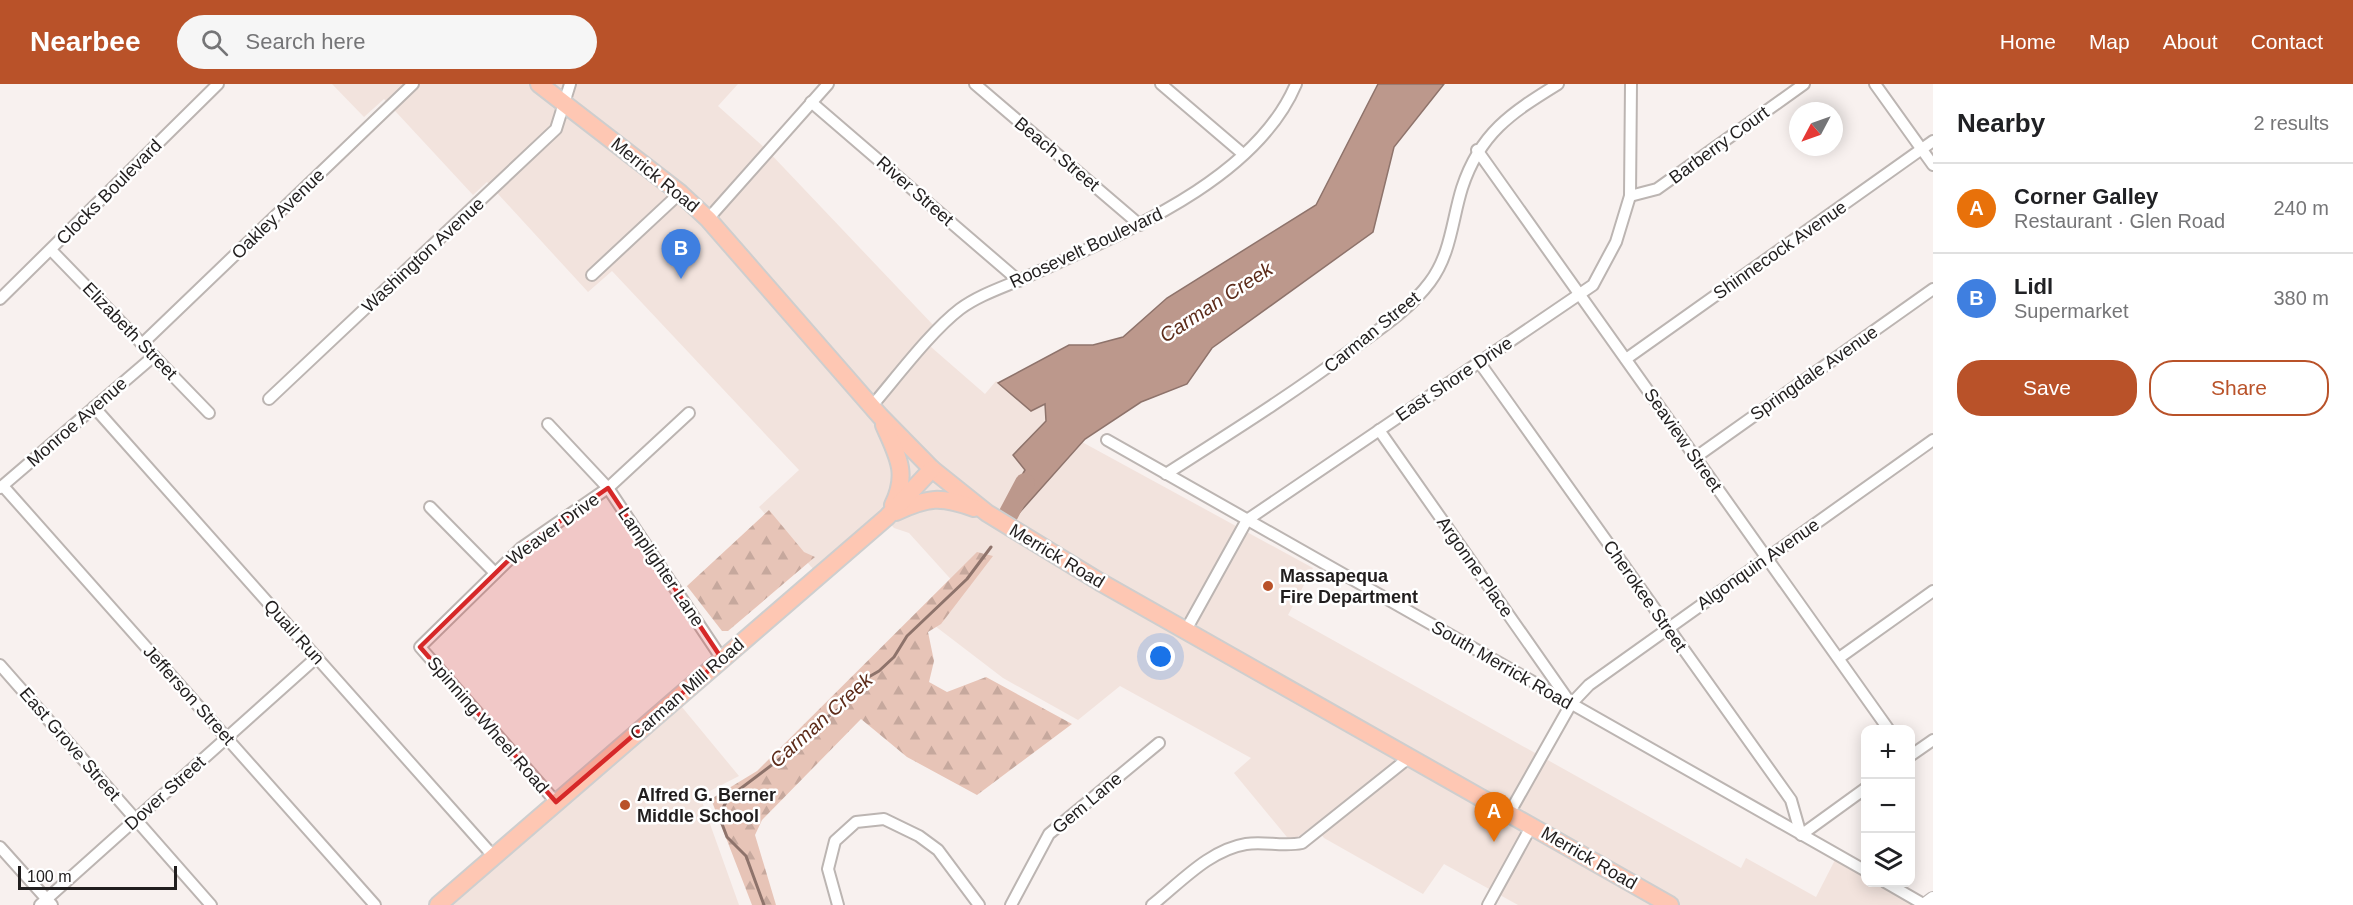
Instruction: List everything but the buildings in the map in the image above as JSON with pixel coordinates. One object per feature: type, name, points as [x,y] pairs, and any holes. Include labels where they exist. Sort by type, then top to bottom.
[{"type":"main road","name":"Merrick Road","points":[[539,84],[680,193],[708,219],[875,411],[932,469],[987,513],[1029,541],[1510,812],[1670,905]]},
{"type":"main road","points":[[875,411],[897,456],[902,477],[899,492],[887,517]]},
{"type":"main road","name":"Carman Mill Road","points":[[438,905],[887,517],[932,469]]},
{"type":"main road","points":[[887,517],[920,501],[937,498],[987,513]]},
{"type":"street","name":"Clocks Boulevard","points":[[0,299],[218,84]]},
{"type":"street","name":"Oakley Avenue","points":[[142,344],[413,84]]},
{"type":"street","name":"Washington Avenue","points":[[268,399],[556,129],[570,84]]},
{"type":"street","points":[[708,219],[828,84]]},
{"type":"street","name":"Beach Street","points":[[975,84],[1140,225]]},
{"type":"street","points":[[1161,84],[1243,154]]},
{"type":"street","name":"Roosevelt Boulevard","points":[[875,411],[960,309],[990,291],[1019,281],[1140,225],[1201,188],[1243,154],[1272,122],[1296,84]]},
{"type":"street","name":"Carman Street","points":[[1166,474],[1317,376],[1414,302],[1430,282],[1445,255],[1462,189],[1477,150],[1498,127],[1525,104],[1557,84]]},
{"type":"street","name":"East Shore Drive","points":[[1186,630],[1247,520],[1593,285],[1616,242],[1630,196],[1631,84]]},
{"type":"street","name":"Barberry Court","points":[[1630,196],[1658,189],[1804,84]]},
{"type":"street","points":[[1875,84],[1933,165]]},
{"type":"street","name":"River Street","points":[[811,102],[1019,281]]},
{"type":"street","name":"Shinnecock Avenue","points":[[1626,359],[1933,141]]},
{"type":"street","name":"Seaview Street","points":[[1477,150],[1886,725]]},
{"type":"street","points":[[592,274],[680,193]]},
{"type":"street","name":"Elizabeth Street","points":[[51,249],[209,414]]},
{"type":"street","name":"Springdale Avenue","points":[[1696,457],[1933,289]]},
{"type":"street","name":"Monroe Avenue","points":[[1,487],[153,356]]},
{"type":"street","name":"Cherokee Street","points":[[1479,362],[1791,800],[1801,835]]},
{"type":"street","name":"Quail Run","points":[[94,407],[494,857]]},
{"type":"street","name":"Weaver Drive","points":[[420,647],[521,548],[608,488],[689,413]]},
{"type":"street","name":"Lamplighter Lane","points":[[548,424],[608,488],[722,659]]},
{"type":"street","name":"Argonne Place","points":[[1379,430],[1571,704]]},
{"type":"street","name":"South Merrick Road","points":[[1107,440],[1861,869]]},
{"type":"street","name":"Algonquin Avenue","points":[[1510,812],[1571,704],[1588,686],[1933,440]]},
{"type":"street","name":"Jefferson Street","points":[[1,487],[375,905]]},
{"type":"street","points":[[430,507],[495,573]]},
{"type":"street","points":[[1839,658],[1933,591]]},
{"type":"street","name":"Spinning Wheel Road","points":[[420,647],[556,802]]},
{"type":"street","name":"Dover Street","points":[[46,903],[135,819],[317,657]]},
{"type":"street","name":"East Grove Street","points":[[0,665],[211,905]]},
{"type":"street","points":[[1915,753],[1933,740]]},
{"type":"street","name":"Gem Lane","points":[[1011,905],[1049,834],[1159,743]]},
{"type":"street","points":[[1152,905],[1227,848],[1249,844],[1286,847],[1302,843],[1411,756]]},
{"type":"street","points":[[1801,835],[1861,792]]},
{"type":"street","points":[[838,905],[828,869],[835,841],[856,822],[884,819],[919,836],[938,850],[979,905]]},
{"type":"street","points":[[1488,905],[1532,825]]},
{"type":"street","points":[[0,847],[46,903]]},
{"type":"street","points":[[1894,887],[1925,905],[1933,899]]},
{"type":"highlighted area","points":[[608,488],[722,659],[556,802],[420,647],[521,548]]},
{"type":"shaded area","points":[[332,84],[738,84],[718,106],[766,149],[935,327],[923,340],[985,394],[996,381],[1045,404],[1046,421],[1013,455],[1025,470],[1007,501],[1020,511],[1082,442],[1313,568],[1288,615],[1741,868],[1746,858],[1816,897],[1836,858],[1861,873],[1861,887],[1886,887],[1918,905],[1518,905],[1444,864],[1423,894],[1324,838],[1314,825],[1291,842],[1234,773],[1251,758],[1120,686],[1078,720],[1003,678],[922,616],[956,585],[909,533],[894,528],[879,512],[814,570],[759,507],[799,470],[612,271],[588,292],[487,182],[473,195],[384,99],[364,117]]},
{"type":"shaded area","name":"Alfred G. Berner Middle School","points":[[672,695],[739,776],[700,796],[739,905],[428,905]]},
{"type":"green space","points":[[769,510],[804,552],[815,557],[728,631],[722,631],[687,586]]},
{"type":"green space","points":[[977,552],[993,556],[941,624],[928,632],[934,661],[929,682],[947,692],[986,677],[1072,724],[977,795],[907,757],[861,719],[762,820],[755,835],[776,905],[752,905],[711,799],[757,771]]},
{"type":"water","points":[[1378,84],[1444,84],[1394,147],[1373,232],[1212,348],[1187,384],[1141,402],[1085,439],[1020,512],[1007,501],[1025,470],[1013,455],[1046,421],[1045,404],[1031,411],[998,383],[1069,345],[1093,345],[1123,337],[1167,298],[1316,205]]},
{"type":"waterway","name":"Carman Creek","points":[[1008,515],[1025,483]]},
{"type":"waterway","name":"Carman Creek","points":[[764,905],[746,856],[727,837],[719,816],[728,798],[789,752],[816,725],[839,709],[860,682],[879,671],[894,657],[907,636],[967,579],[991,547]]},
{"type":"place","name":"Lidl","points":[[681,279]]},
{"type":"place","name":"Massapequa Fire Department","points":[[1268,586]]},
{"type":"place","name":"Alfred G. Berner Middle School","points":[[625,805]]},
{"type":"place","name":"Corner Galley","points":[[1494,842]]}]
